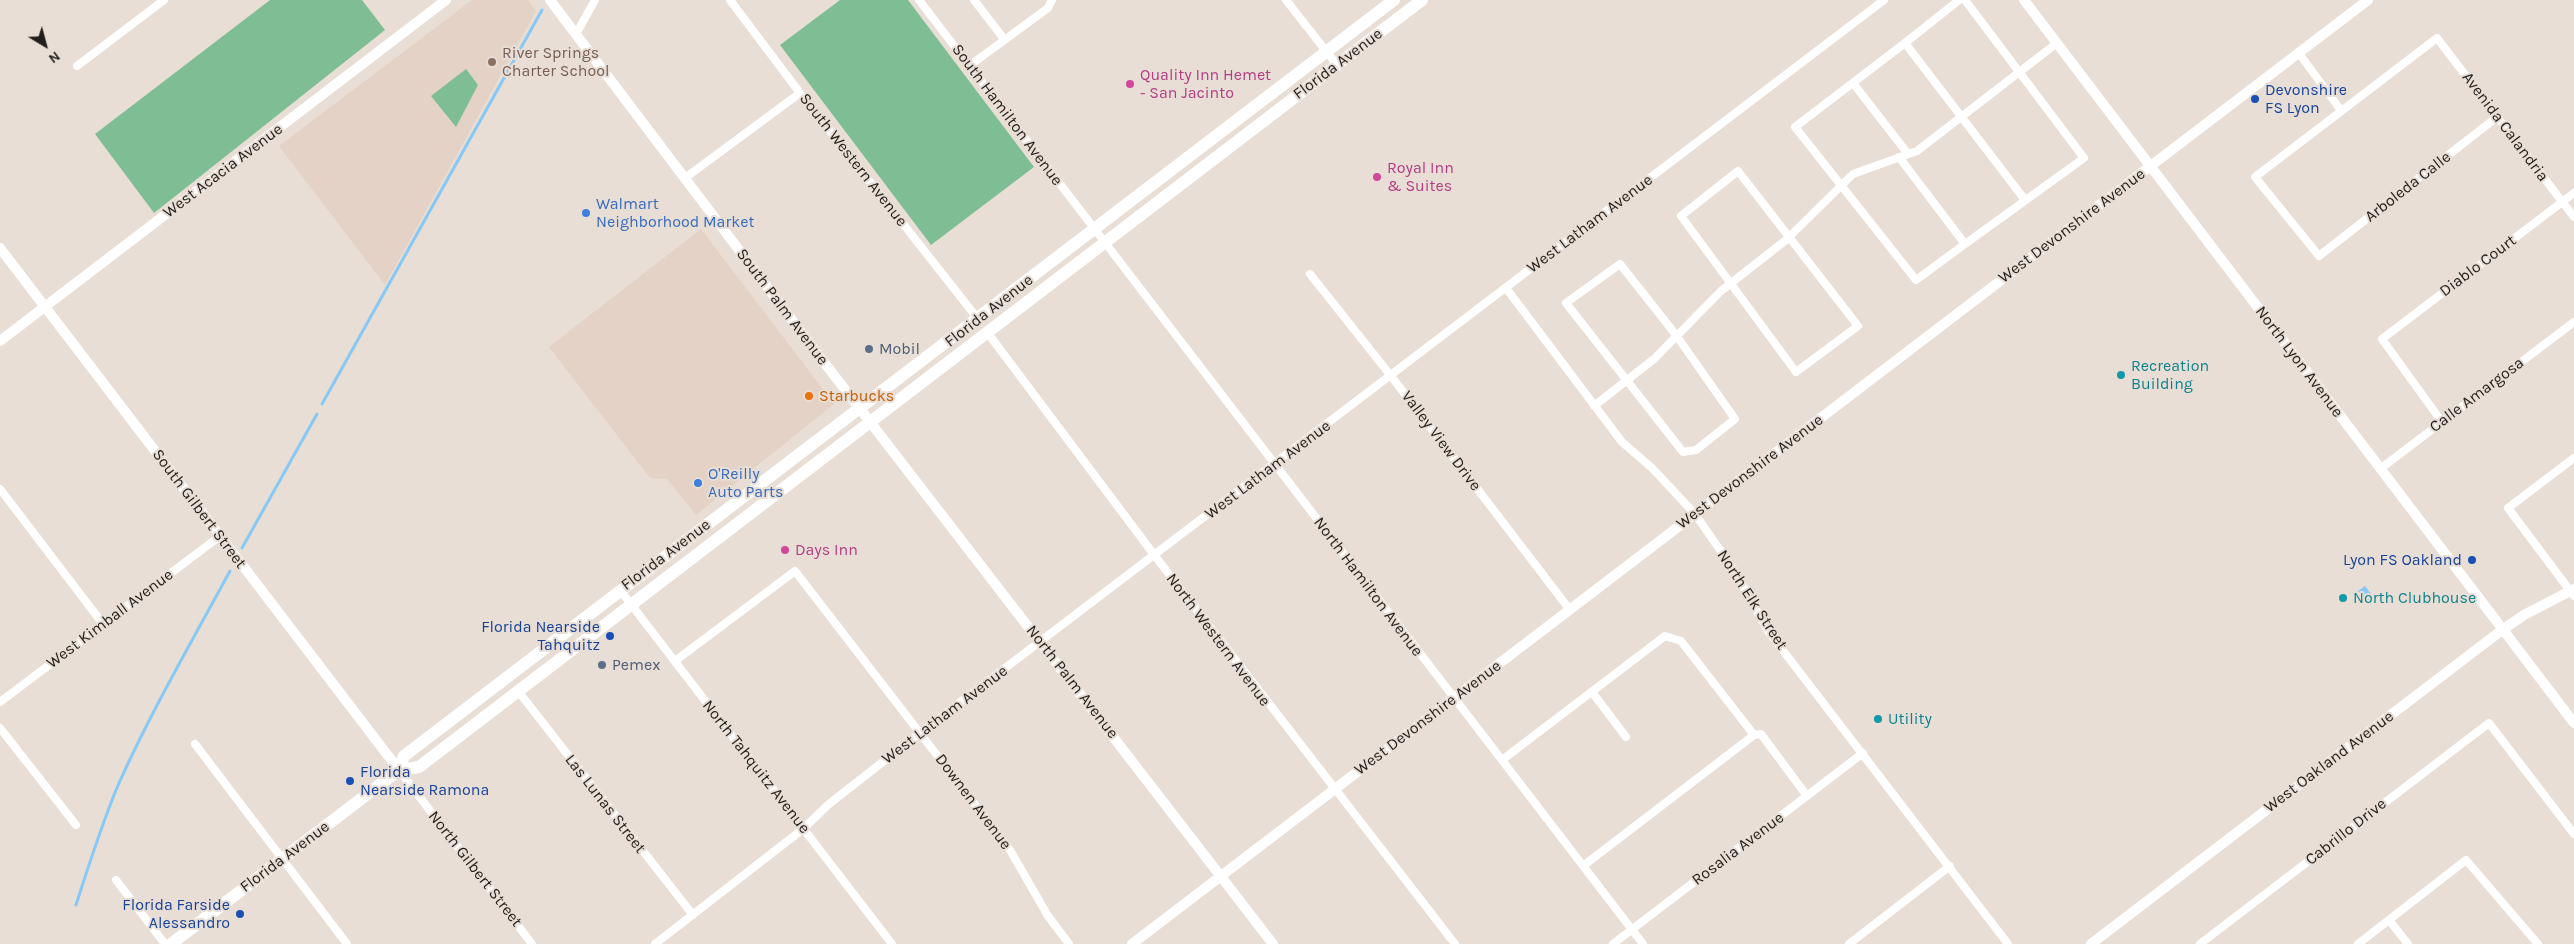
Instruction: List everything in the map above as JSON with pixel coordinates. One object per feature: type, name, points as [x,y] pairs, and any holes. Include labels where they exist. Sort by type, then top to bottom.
[{"type":"main road","name":"Florida Avenue","points":[[171,944],[399,770],[406,755],[1394,0]]},
{"type":"main road","name":"Florida Avenue","points":[[399,770],[419,767],[1422,0]]},
{"type":"main road","points":[[518,691],[515,682],[557,649],[568,631]]},
{"type":"street","points":[[77,66],[164,0]]},
{"type":"street","name":"West Acacia Avenue","points":[[0,341],[446,0]]},
{"type":"street","name":"South Palm Avenue","points":[[550,0],[870,421]]},
{"type":"street","points":[[576,34],[595,0]]},
{"type":"street","name":"South Western Avenue","points":[[730,0],[800,93],[978,319]]},
{"type":"street","name":"South Hamilton Avenue","points":[[919,0],[1094,230]]},
{"type":"street","points":[[974,0],[1004,39]]},
{"type":"street","points":[[969,66],[1048,8],[1052,0]]},
{"type":"street","points":[[1286,0],[1337,65]]},
{"type":"street","name":"West Latham Avenue","points":[[655,944],[804,829],[829,804],[921,732],[1275,465],[1884,0]]},
{"type":"street","points":[[1959,0],[1795,128],[1916,280],[2084,158],[1965,0]]},
{"type":"street","name":"North Lyon Avenue","points":[[2024,0],[2574,723]]},
{"type":"street","name":"West Devonshire Avenue","points":[[1132,944],[2368,0]]},
{"type":"street","name":"Avenida Calandria","points":[[2340,110],[2437,38],[2574,217]]},
{"type":"street","points":[[1905,43],[1962,115],[2025,200]]},
{"type":"street","points":[[1594,406],[1654,358],[1731,283],[1790,236],[1853,174],[1916,150],[2057,44]]},
{"type":"street","points":[[2298,52],[2340,110]]},
{"type":"street","points":[[1853,83],[1908,154]]},
{"type":"street","points":[[684,178],[800,93]]},
{"type":"street","name":"Arboleda Calle","points":[[2340,110],[2255,176],[2319,256],[2497,117]]},
{"type":"street","points":[[1899,157],[1965,244]]},
{"type":"street","points":[[1738,170],[1858,326],[1796,372],[1731,283],[1680,216],[1738,170]]},
{"type":"street","name":"Diablo Court","points":[[2442,422],[2382,340],[2574,193]]},
{"type":"street","name":"North Hamilton Avenue","points":[[1094,230],[1643,944]]},
{"type":"street","name":"South Gilbert Street","points":[[0,248],[399,770]]},
{"type":"street","points":[[1620,264],[1676,335],[1735,419],[1696,450],[1684,452],[1626,381],[1566,303],[1620,264]]},
{"type":"street","name":"Valley View Drive","points":[[1310,274],[1391,376],[1570,610]]},
{"type":"street","name":"North Elk Street","points":[[1506,288],[1622,442],[1652,468],[1695,514],[1734,570],[1768,631],[2008,944]]},
{"type":"street","name":"Calle Amargosa","points":[[2380,469],[2574,322]]},
{"type":"street","name":"North Western Avenue","points":[[987,332],[1154,556],[1454,944]]},
{"type":"street","name":"North Palm Avenue","points":[[870,421],[1273,944]]},
{"type":"street","points":[[2573,591],[2508,508],[2574,458]]},
{"type":"street","points":[[0,489],[103,624]]},
{"type":"street","name":"West Kimball Avenue","points":[[0,702],[220,536]]},
{"type":"street","name":"Downen Avenue","points":[[675,661],[795,570],[1010,850],[1048,916],[1069,944]]},
{"type":"street","name":"North Tahquitz Avenue","points":[[620,590],[892,944]]},
{"type":"street","name":"West Oakland Avenue","points":[[2091,944],[2502,630],[2524,614],[2573,591]]},
{"type":"street","points":[[1502,760],[1665,636],[1681,641],[1754,735]]},
{"type":"street","name":"Las Lunas Street","points":[[518,691],[693,915]]},
{"type":"street","points":[[1592,692],[1626,737]]},
{"type":"street","name":"Cabrillo Drive","points":[[2203,943],[2489,723],[2574,834]]},
{"type":"street","points":[[0,728],[76,825]]},
{"type":"street","points":[[1583,866],[1754,735],[1761,734],[1807,796]]},
{"type":"street","points":[[195,744],[347,944]]},
{"type":"street","name":"Rosalia Avenue","points":[[1613,944],[1863,753]]},
{"type":"street","name":"North Gilbert Street","points":[[399,770],[532,944]]},
{"type":"street","points":[[2358,944],[2466,860],[2538,944]]},
{"type":"street","points":[[1849,944],[1950,866]]},
{"type":"street","points":[[116,880],[165,944]]},
{"type":"street","points":[[2389,920],[2408,944]]},
{"type":"shaded area","points":[[472,0],[528,0],[536,11],[385,285],[279,146]]},
{"type":"shaded area","points":[[701,229],[834,404],[696,515],[667,479],[650,478],[549,347]]},
{"type":"green space","points":[[270,0],[362,0],[385,30],[154,213],[95,134]]},
{"type":"green space","points":[[840,0],[908,0],[1034,167],[931,245],[780,45]]},
{"type":"green space","points":[[466,69],[478,85],[456,127],[431,96]]},
{"type":"water","points":[[2365,586],[2375,599],[2368,604],[2358,591]]},
{"type":"waterway","points":[[322,404],[542,10]]},
{"type":"waterway","points":[[242,548],[317,414]]},
{"type":"waterway","points":[[76,905],[101,828],[119,783],[159,702],[230,571]]},
{"type":"place","name":"River Springs Charter School","points":[[492,62]]},
{"type":"place","name":"Quality Inn Hemet - San Jacinto","points":[[1130,84]]},
{"type":"place","name":"Devonshire FS Lyon","points":[[2255,99]]},
{"type":"place","name":"Royal Inn & Suites","points":[[1377,177]]},
{"type":"place","name":"Walmart Neighborhood Market","points":[[586,213]]},
{"type":"place","name":"Mobil","points":[[869,349]]},
{"type":"place","name":"Recreation Building","points":[[2121,375]]},
{"type":"place","name":"Starbucks","points":[[809,396]]},
{"type":"place","name":"O'Reilly Auto Parts","points":[[698,483]]},
{"type":"place","name":"Days Inn","points":[[785,550]]},
{"type":"place","name":"Lyon FS Oakland","points":[[2472,560]]},
{"type":"place","name":"North Clubhouse","points":[[2343,598]]},
{"type":"place","name":"Florida Nearside Tahquitz","points":[[610,636]]},
{"type":"place","name":"Pemex","points":[[602,665]]},
{"type":"place","name":"Utility","points":[[1878,719]]},
{"type":"place","name":"Florida Nearside Ramona","points":[[350,781]]},
{"type":"place","name":"Florida Farside Alessandro","points":[[240,914]]}]
